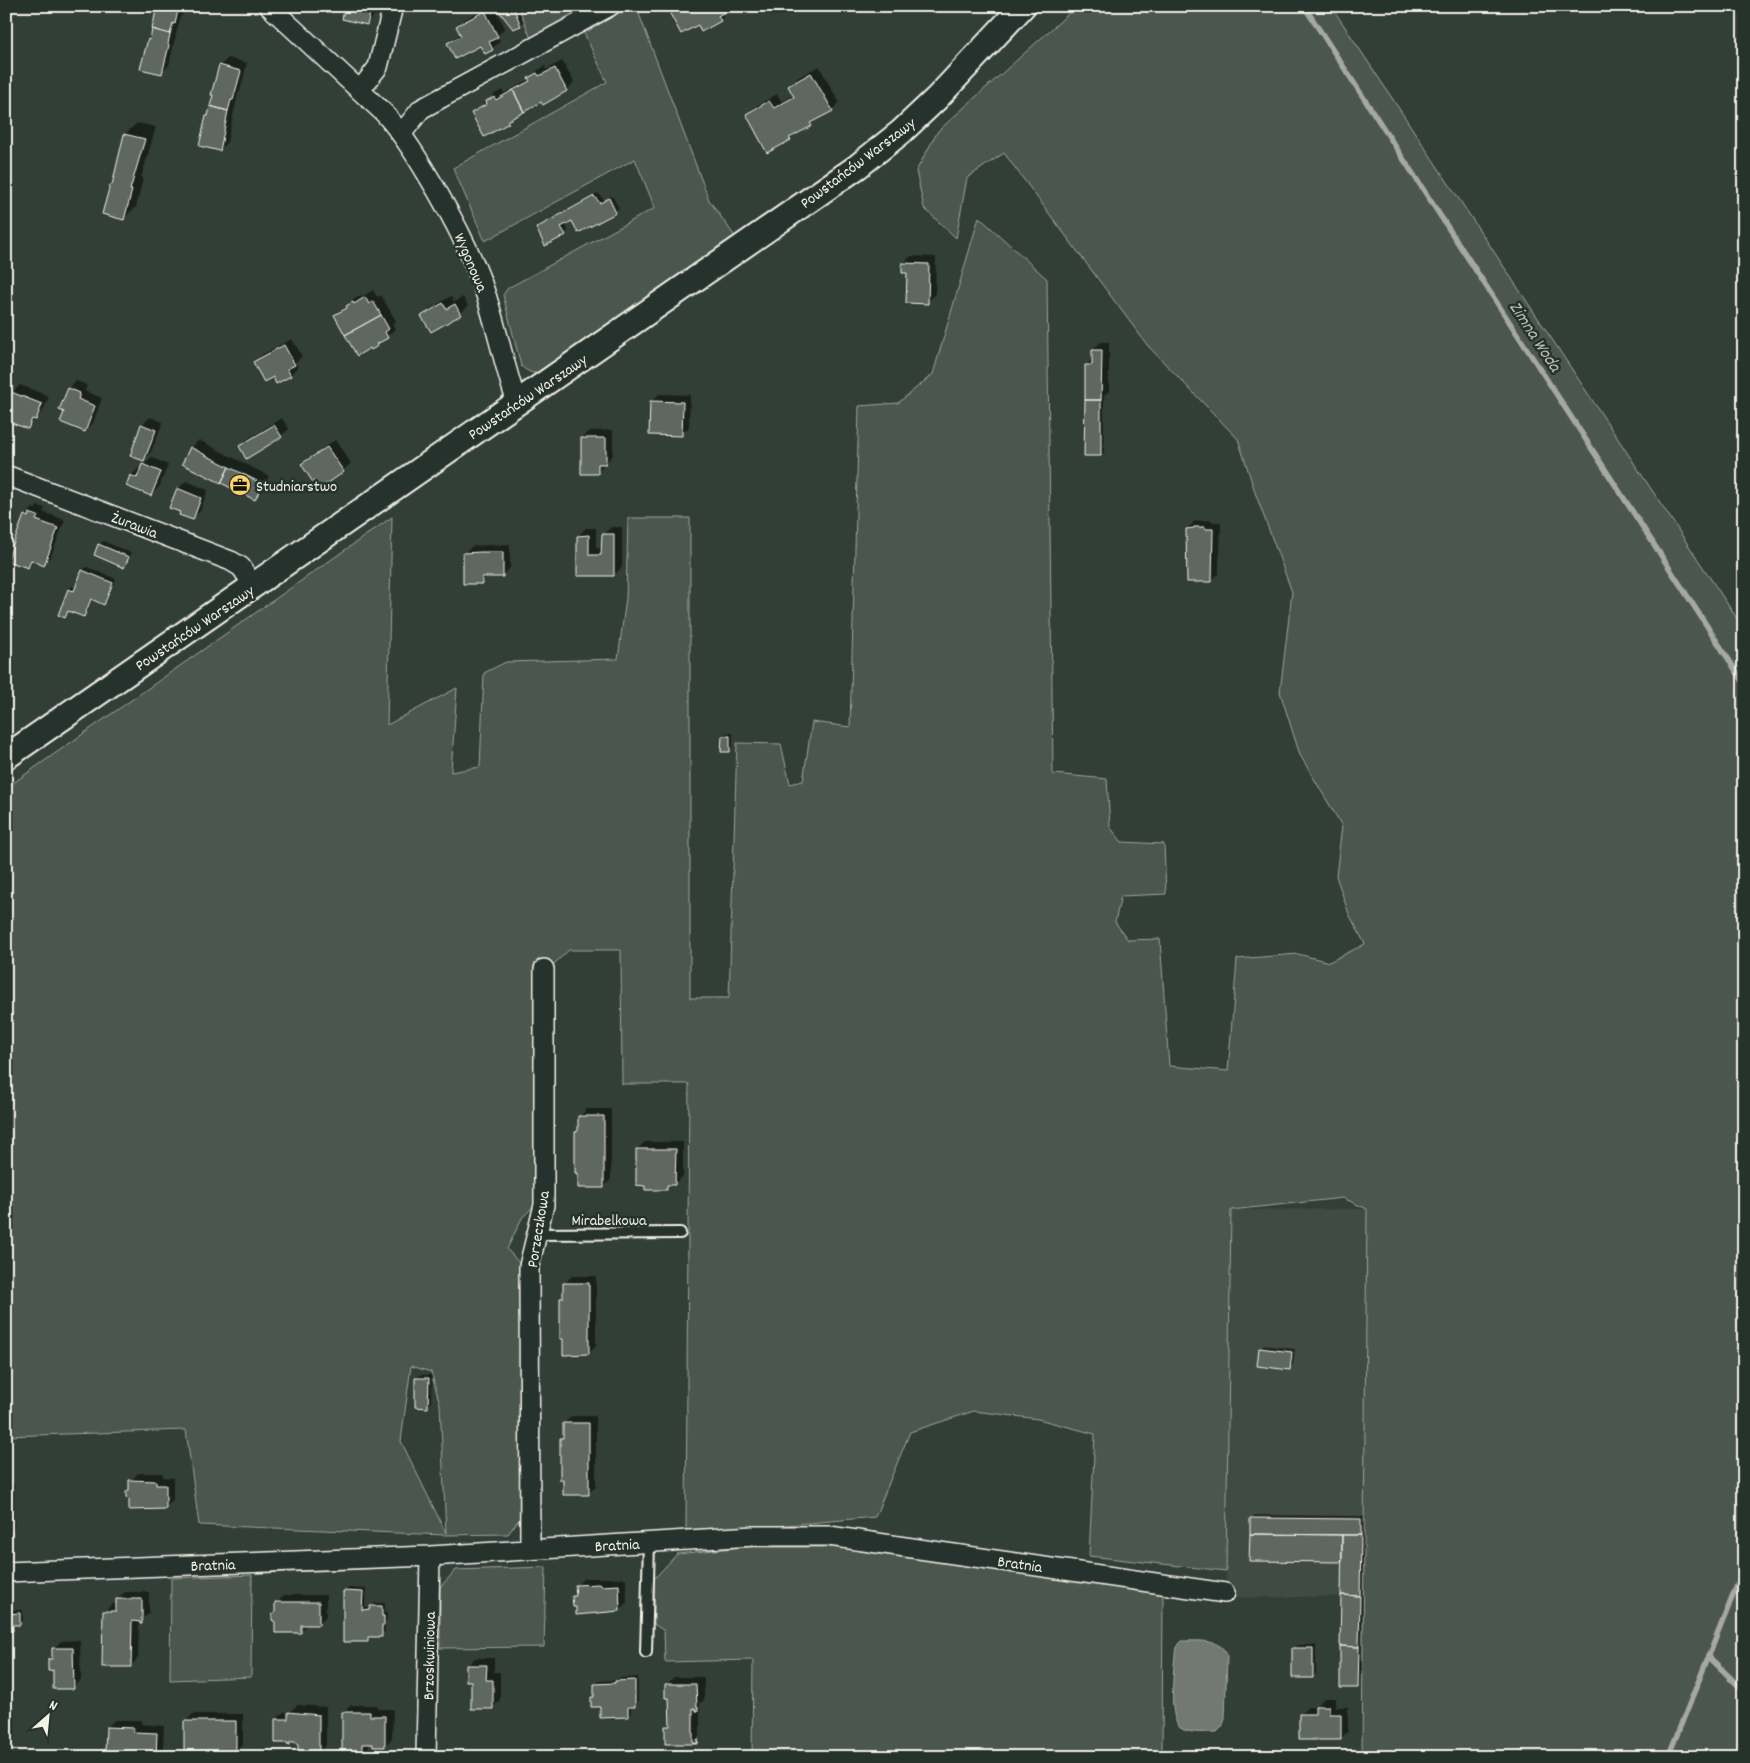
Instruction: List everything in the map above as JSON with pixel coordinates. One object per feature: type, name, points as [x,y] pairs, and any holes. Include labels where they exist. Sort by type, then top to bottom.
[{"type":"street","name":"Wygonowa","points":[[269,6],[386,114],[402,133],[452,217],[471,257],[486,294],[513,391],[518,402]]},
{"type":"street","points":[[360,90],[378,67],[393,6]]},
{"type":"street","points":[[402,133],[421,109],[610,6]]},
{"type":"street","name":"Powstańców Warszawy","points":[[6,757],[848,173],[894,138],[937,98],[1023,6]]},
{"type":"street","name":"Żurawia","points":[[6,475],[232,561],[243,569],[254,586]]},
{"type":"street","name":"Porzeczkowa","points":[[530,1548],[530,1266],[544,1205],[544,969]]},
{"type":"street","name":"Bratnia","points":[[6,1572],[430,1556],[530,1548],[753,1536],[829,1536],[1225,1593]]},
{"type":"street","name":"Brzoskwiniowa","points":[[426,1757],[430,1556]]},
{"type":"lane","name":"Mirabelkowa","points":[[537,1234],[680,1233]]},
{"type":"lane","points":[[646,1652],[648,1543]]},
{"type":"shaded area","points":[[518,6],[594,6],[532,41]]},
{"type":"shaded area","points":[[631,6],[636,6],[709,200],[736,238],[544,371],[532,373],[521,366],[503,295],[508,288],[655,208],[635,159],[485,241],[453,168],[607,82],[584,33]]},
{"type":"shaded area","points":[[1077,6],[1331,6],[1742,626],[1744,624],[1744,1757],[1362,1757],[1367,1209],[1343,1198],[1231,1210],[1226,1571],[1089,1556],[1095,1434],[1038,1419],[974,1411],[910,1432],[875,1517],[686,1534],[689,1084],[622,1084],[621,950],[569,950],[554,964],[537,965],[537,1203],[522,1218],[507,1249],[520,1264],[521,1517],[508,1534],[446,1535],[199,1525],[186,1430],[6,1436],[6,788],[392,517],[387,725],[457,688],[451,772],[480,767],[484,673],[506,662],[618,659],[626,598],[628,518],[690,518],[690,998],[729,998],[737,743],[781,744],[790,784],[803,781],[812,722],[850,727],[859,406],[898,403],[933,374],[979,217],[1047,279],[1053,774],[1107,779],[1110,827],[1122,842],[1164,844],[1166,894],[1121,896],[1115,922],[1128,940],[1160,939],[1169,1066],[1228,1071],[1237,959],[1298,954],[1329,962],[1365,944],[1349,914],[1336,876],[1342,826],[1300,755],[1280,692],[1292,592],[1256,495],[1238,439],[1148,346],[1004,153],[967,178],[956,238],[924,208],[916,171],[938,131]],"holes":[[[411,1366],[431,1372],[440,1404],[446,1533],[401,1441]]]},
{"type":"shaded area","points":[[1367,1209],[1364,1596],[1226,1598],[1231,1210]]},
{"type":"shaded area","points":[[742,1547],[836,1547],[1163,1593],[1162,1757],[752,1757],[753,1660],[665,1662],[664,1631],[654,1624],[654,1579],[677,1554]]},
{"type":"shaded area","points":[[546,1567],[544,1647],[440,1648],[440,1587],[456,1570]]},
{"type":"shaded area","points":[[252,1575],[251,1677],[170,1680],[171,1578]]},
{"type":"shaded area","points":[[1182,1641],[1215,1643],[1224,1650],[1227,1656],[1225,1719],[1222,1727],[1217,1732],[1190,1732],[1182,1729],[1177,1724],[1174,1716],[1172,1694],[1176,1647]]},
{"type":"building","points":[[157,6],[179,6],[175,24],[173,23],[170,34],[152,29]]},
{"type":"building","points":[[345,6],[372,6],[367,25],[342,19]]},
{"type":"building","points":[[495,6],[513,6],[521,26],[513,29]]},
{"type":"building","points":[[675,6],[735,6],[718,16],[721,21],[701,32],[698,25],[681,34],[668,10]]},
{"type":"building","points":[[485,11],[498,37],[489,42],[493,50],[485,54],[480,46],[455,59],[447,43],[461,36],[456,26]]},
{"type":"building","points":[[152,29],[170,34],[162,74],[140,69]]},
{"type":"building","points":[[219,65],[241,71],[228,111],[210,106]]},
{"type":"building","points":[[555,68],[567,91],[543,105],[541,102],[524,112],[513,90],[530,81],[528,78],[537,73],[539,76]]},
{"type":"building","points":[[811,73],[833,111],[810,123],[812,126],[789,138],[791,140],[767,153],[746,114],[769,101],[774,108],[794,97],[788,86]]},
{"type":"building","points":[[513,90],[524,112],[484,137],[471,113],[487,104],[486,101],[494,97],[496,100]]},
{"type":"building","points":[[210,106],[228,111],[220,151],[199,146]]},
{"type":"building","points":[[124,134],[145,139],[130,190],[132,190],[124,220],[102,214],[110,185],[112,185]]},
{"type":"building","points":[[594,196],[600,203],[609,198],[616,213],[578,233],[572,221],[561,227],[566,235],[545,246],[536,228]]},
{"type":"building","points":[[902,263],[929,264],[928,304],[906,303],[907,273],[902,273]]},
{"type":"building","points":[[365,297],[369,304],[373,301],[381,315],[345,335],[334,315],[347,308],[346,306],[353,302],[354,304]]},
{"type":"building","points":[[443,303],[446,309],[455,304],[461,315],[431,332],[421,316]]},
{"type":"building","points":[[381,315],[389,329],[385,332],[388,338],[377,344],[378,346],[371,350],[370,348],[357,356],[345,335]]},
{"type":"building","points":[[284,345],[295,365],[287,369],[291,376],[276,384],[273,377],[264,382],[253,362]]},
{"type":"building","points":[[1092,350],[1102,350],[1101,400],[1085,400],[1085,365],[1092,365]]},
{"type":"building","points":[[68,388],[80,393],[78,399],[95,406],[85,432],[60,422],[64,412],[59,410]]},
{"type":"building","points":[[11,392],[42,404],[36,420],[32,419],[28,429],[6,421],[6,405]]},
{"type":"building","points":[[1085,400],[1101,400],[1101,456],[1084,456]]},
{"type":"building","points":[[650,401],[683,402],[682,436],[649,435]]},
{"type":"building","points":[[141,424],[156,430],[144,461],[130,456]]},
{"type":"building","points":[[274,425],[282,437],[246,459],[239,446]]},
{"type":"building","points":[[581,438],[606,438],[606,464],[598,464],[598,474],[581,474]]},
{"type":"building","points":[[190,447],[229,467],[221,483],[182,464]]},
{"type":"building","points":[[327,447],[344,472],[318,490],[301,464]]},
{"type":"building","points":[[142,464],[161,472],[151,496],[126,486],[130,475],[137,478]]},
{"type":"building","points":[[229,467],[263,484],[255,500],[221,483]]},
{"type":"building","points":[[177,488],[201,498],[193,520],[179,515],[180,512],[169,508]]},
{"type":"building","points":[[29,513],[38,516],[36,520],[58,528],[44,566],[31,560],[28,568],[7,561],[24,515],[28,517]]},
{"type":"building","points":[[1194,527],[1213,529],[1212,582],[1187,582],[1186,529]]},
{"type":"building","points":[[602,534],[614,534],[614,576],[577,576],[577,536],[589,535],[589,555],[601,555]]},
{"type":"building","points":[[98,544],[129,557],[124,568],[94,555]]},
{"type":"building","points":[[503,552],[503,577],[482,577],[482,584],[463,584],[463,553]]},
{"type":"building","points":[[82,570],[113,583],[104,605],[91,599],[84,617],[68,611],[65,618],[58,615],[68,589],[74,591]]},
{"type":"building","points":[[722,736],[730,736],[730,752],[721,752]]},
{"type":"building","points":[[578,1116],[604,1116],[604,1188],[578,1188],[578,1173],[575,1173],[575,1132],[578,1131]]},
{"type":"building","points":[[636,1149],[676,1149],[675,1185],[667,1185],[667,1190],[645,1190],[645,1186],[636,1185]]},
{"type":"building","points":[[563,1283],[589,1283],[589,1354],[563,1355],[563,1339],[560,1339],[560,1298],[563,1298]]},
{"type":"building","points":[[1259,1348],[1292,1352],[1290,1370],[1257,1366]]},
{"type":"building","points":[[415,1378],[429,1378],[428,1408],[415,1407]]},
{"type":"building","points":[[563,1423],[589,1423],[589,1495],[563,1495],[563,1480],[560,1480],[560,1438],[563,1438]]},
{"type":"building","points":[[129,1480],[156,1481],[156,1485],[166,1485],[166,1509],[129,1510],[129,1500],[126,1497],[126,1492],[129,1490]]},
{"type":"building","points":[[1250,1518],[1361,1519],[1361,1535],[1250,1534]]},
{"type":"building","points":[[1250,1534],[1342,1535],[1342,1562],[1249,1561]]},
{"type":"building","points":[[1342,1535],[1361,1535],[1360,1596],[1341,1595]]},
{"type":"building","points":[[601,1584],[601,1586],[619,1585],[620,1611],[576,1615],[576,1607],[573,1607],[572,1596],[576,1596],[575,1585]]},
{"type":"building","points":[[343,1591],[363,1592],[362,1610],[370,1609],[370,1606],[382,1606],[384,1625],[382,1625],[382,1637],[368,1637],[368,1642],[343,1642]]},
{"type":"building","points":[[1341,1595],[1360,1596],[1359,1647],[1340,1646]]},
{"type":"building","points":[[116,1599],[142,1599],[142,1624],[132,1621],[131,1667],[102,1667],[103,1611],[116,1611]]},
{"type":"building","points":[[275,1602],[319,1602],[319,1625],[301,1625],[301,1633],[275,1633],[275,1622],[272,1620],[272,1615],[275,1613]]},
{"type":"building","points":[[20,1613],[20,1625],[13,1625],[13,1631],[6,1631],[6,1614]]},
{"type":"building","points":[[1340,1646],[1359,1647],[1358,1688],[1340,1688]]},
{"type":"building","points":[[52,1648],[73,1648],[74,1689],[53,1689],[53,1670],[48,1671],[48,1659],[52,1659]]},
{"type":"building","points":[[1292,1648],[1313,1648],[1313,1678],[1292,1678]]},
{"type":"building","points":[[466,1665],[487,1665],[486,1680],[493,1680],[493,1709],[471,1709],[471,1681],[466,1681]]},
{"type":"building","points":[[635,1680],[635,1707],[628,1707],[628,1717],[600,1718],[600,1707],[591,1707],[591,1697],[594,1697],[594,1684]]},
{"type":"building","points":[[665,1684],[696,1684],[698,1711],[693,1708],[693,1743],[697,1743],[698,1739],[698,1744],[665,1744],[665,1726],[670,1726],[669,1698],[665,1698]]},
{"type":"building","points":[[1315,1706],[1329,1706],[1329,1714],[1341,1714],[1341,1740],[1299,1740],[1299,1714],[1315,1714]]},
{"type":"building","points":[[288,1712],[319,1715],[319,1754],[298,1754],[298,1744],[296,1742],[290,1742],[290,1745],[288,1743],[275,1743],[275,1719],[288,1719]]},
{"type":"building","points":[[342,1712],[370,1712],[370,1716],[385,1716],[385,1747],[373,1747],[373,1744],[362,1744],[362,1757],[342,1757]]},
{"type":"building","points":[[184,1721],[236,1721],[236,1751],[221,1751],[221,1756],[199,1756],[199,1751],[184,1751]]},
{"type":"building","points":[[106,1727],[134,1728],[133,1732],[157,1733],[156,1757],[105,1757]]},
{"type":"waterway","name":"Zimna Woda","points":[[1304,6],[1744,683]]},
{"type":"waterway","points":[[1668,1757],[1744,1568]]},
{"type":"waterway","points":[[1708,1656],[1744,1691]]},
{"type":"place","name":"Studniarstwo","points":[[240,485]]}]
